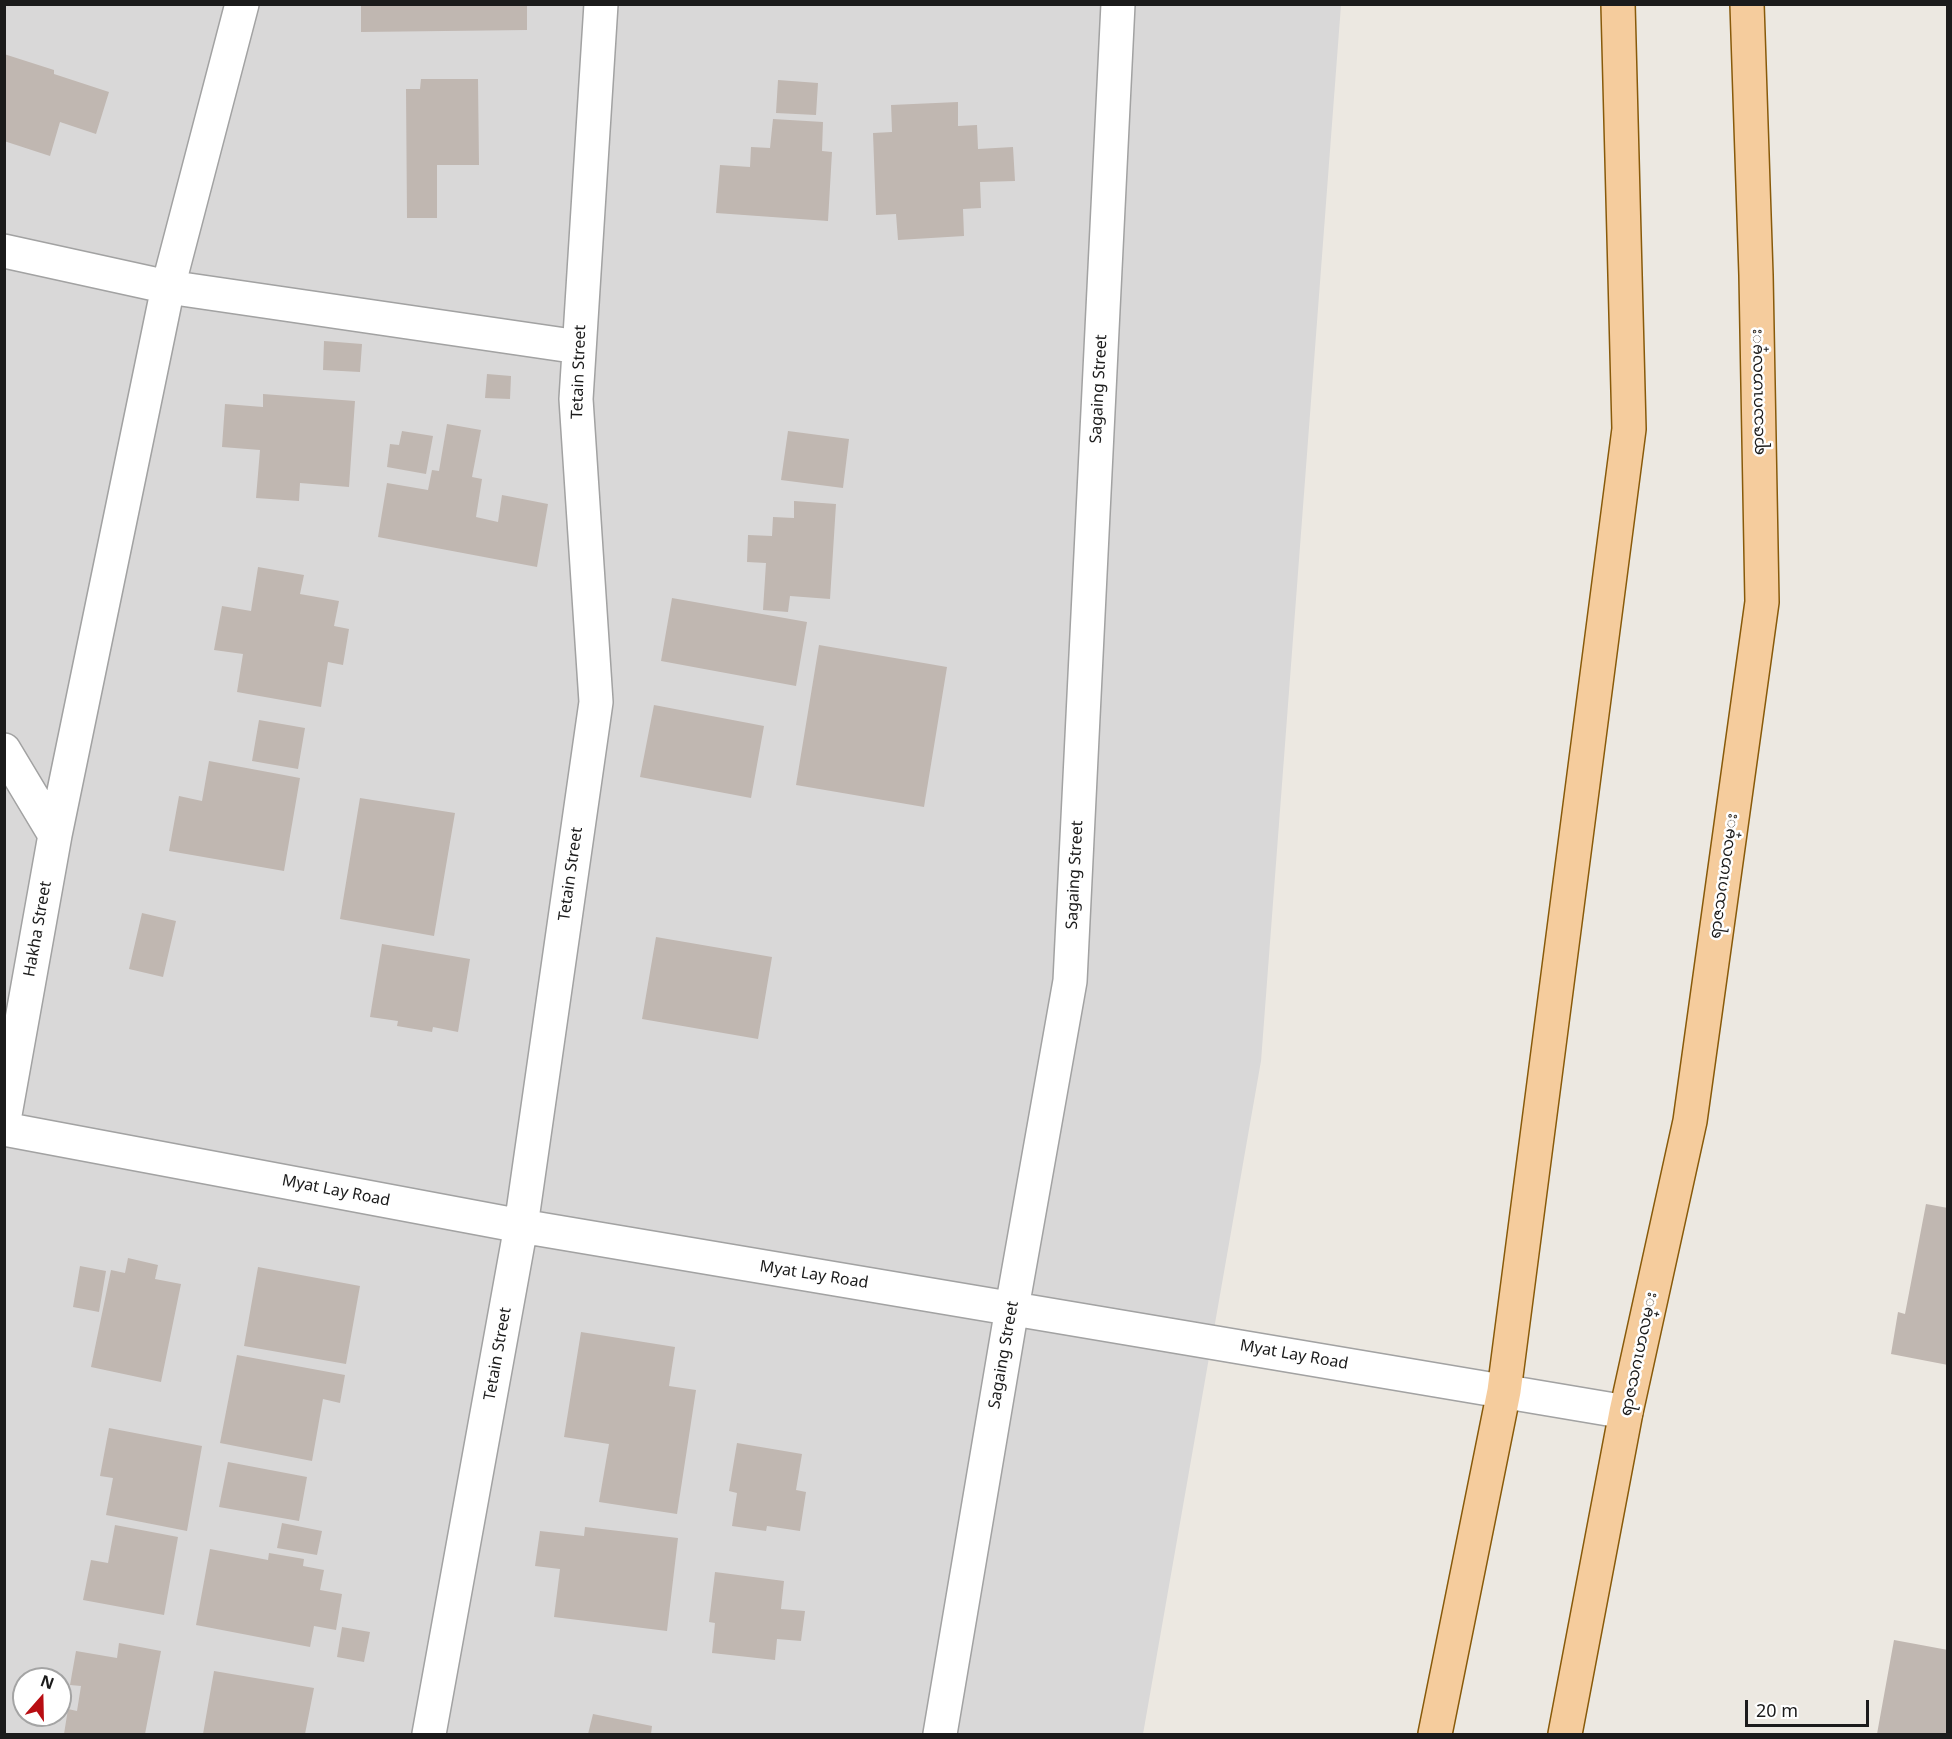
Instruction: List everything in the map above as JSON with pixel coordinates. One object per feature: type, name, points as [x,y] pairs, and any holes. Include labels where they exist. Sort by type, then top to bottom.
[{"type":"main road","points":[[1435,1734],[1504,1391],[1629,429],[1618,4]]},
{"type":"main road","name":"ရာဇသဂၤဟလမ္း","points":[[1565,1734],[1626,1412],[1690,1121],[1762,602],[1756,275],[1747,4]]},
{"type":"street","name":"Hakha Street","points":[[4,1120],[54,835],[168,287],[242,4]]},
{"type":"street","name":"Tetain Street","points":[[429,1734],[520,1226],[596,702],[576,399],[601,4]]},
{"type":"street","name":"Sagaing Street","points":[[940,1734],[1070,981],[1118,4]]},
{"type":"street","points":[[4,250],[168,287],[579,347]]},
{"type":"street","points":[[4,750],[54,835]]},
{"type":"street","name":"Myat Lay Road","points":[[4,1130],[520,1226],[1626,1412]]},
{"type":"shaded area","points":[[5,5],[1341,5],[1261,1061],[1143,1734],[5,1734]]},
{"type":"building","points":[[361,4],[527,4],[527,30],[361,32]]},
{"type":"building","points":[[4,54],[54,70],[54,74],[109,92],[96,134],[60,122],[50,156],[4,141]]},
{"type":"building","points":[[421,79],[478,79],[479,165],[437,165],[437,218],[407,218],[406,89],[420,89]]},
{"type":"building","points":[[778,80],[818,83],[816,115],[776,113]]},
{"type":"building","points":[[958,102],[958,126],[977,125],[978,149],[1013,147],[1015,181],[980,182],[981,208],[963,209],[964,236],[898,240],[896,214],[876,215],[873,133],[892,132],[891,105]]},
{"type":"building","points":[[773,119],[823,122],[822,151],[832,152],[828,221],[716,213],[720,165],[750,167],[751,147],[770,148]]},
{"type":"building","points":[[324,341],[362,344],[360,372],[323,370]]},
{"type":"building","points":[[487,374],[511,376],[510,399],[485,398]]},
{"type":"building","points":[[263,394],[355,401],[349,487],[300,483],[299,501],[256,498],[260,450],[222,447],[225,404],[263,407]]},
{"type":"building","points":[[447,424],[481,430],[472,477],[482,479],[476,517],[498,522],[502,495],[548,504],[537,567],[378,537],[387,483],[428,490],[432,470],[439,471]]},
{"type":"building","points":[[402,431],[433,436],[426,474],[387,467],[390,444],[399,445]]},
{"type":"building","points":[[788,431],[849,439],[843,488],[781,480]]},
{"type":"building","points":[[794,501],[836,504],[830,599],[790,596],[788,612],[763,610],[766,563],[747,562],[748,535],[772,536],[773,517],[794,518]]},
{"type":"building","points":[[258,567],[304,575],[300,594],[339,601],[334,626],[349,629],[343,665],[328,662],[321,707],[237,692],[243,654],[214,650],[222,606],[251,611]]},
{"type":"building","points":[[672,598],[807,622],[796,686],[661,661]]},
{"type":"building","points":[[819,645],[947,667],[924,807],[796,785]]},
{"type":"building","points":[[654,705],[764,726],[751,798],[640,777]]},
{"type":"building","points":[[259,720],[305,728],[298,769],[252,761]]},
{"type":"building","points":[[209,761],[300,778],[284,871],[169,851],[179,796],[202,801]]},
{"type":"building","points":[[360,798],[455,813],[434,936],[340,919]]},
{"type":"building","points":[[142,913],[176,921],[163,977],[129,969]]},
{"type":"building","points":[[656,937],[772,957],[758,1039],[642,1019]]},
{"type":"building","points":[[382,944],[470,959],[458,1032],[433,1027],[432,1032],[397,1026],[398,1021],[370,1017]]},
{"type":"building","points":[[1926,1204],[1948,1208],[1948,1365],[1891,1354],[1898,1312],[1905,1314]]},
{"type":"building","points":[[128,1258],[158,1265],[155,1279],[181,1284],[161,1382],[91,1367],[111,1270],[125,1273]]},
{"type":"building","points":[[80,1266],[106,1271],[99,1312],[73,1307]]},
{"type":"building","points":[[258,1267],[360,1286],[346,1364],[244,1346]]},
{"type":"building","points":[[581,1332],[675,1347],[669,1386],[696,1390],[677,1514],[599,1502],[609,1444],[564,1437]]},
{"type":"building","points":[[237,1355],[345,1375],[340,1403],[323,1399],[312,1461],[220,1443]]},
{"type":"building","points":[[109,1428],[202,1446],[187,1531],[106,1515],[113,1478],[100,1476]]},
{"type":"building","points":[[737,1443],[802,1454],[796,1490],[806,1492],[800,1531],[767,1526],[766,1531],[732,1526],[737,1493],[729,1491]]},
{"type":"building","points":[[228,1462],[307,1477],[299,1521],[219,1507]]},
{"type":"building","points":[[282,1523],[322,1531],[317,1555],[277,1548]]},
{"type":"building","points":[[115,1525],[178,1537],[164,1615],[83,1600],[91,1560],[108,1563]]},
{"type":"building","points":[[585,1527],[678,1538],[667,1631],[554,1617],[560,1569],[535,1566],[540,1531],[584,1536]]},
{"type":"building","points":[[210,1549],[268,1560],[269,1553],[304,1559],[303,1566],[324,1570],[320,1590],[342,1594],[336,1630],[314,1626],[310,1647],[196,1625]]},
{"type":"building","points":[[715,1572],[784,1581],[781,1609],[805,1611],[801,1641],[777,1639],[775,1660],[712,1653],[715,1623],[709,1622]]},
{"type":"building","points":[[342,1627],[370,1632],[364,1662],[337,1657]]},
{"type":"building","points":[[1894,1640],[1948,1650],[1948,1734],[1877,1734]]},
{"type":"building","points":[[119,1643],[161,1651],[145,1734],[64,1734],[65,1727],[72,1727],[72,1710],[77,1711],[81,1686],[72,1685],[76,1651],[117,1658]]},
{"type":"building","points":[[214,1671],[314,1688],[305,1734],[203,1734]]},
{"type":"building","points":[[593,1714],[652,1726],[651,1734],[588,1734]]}]
